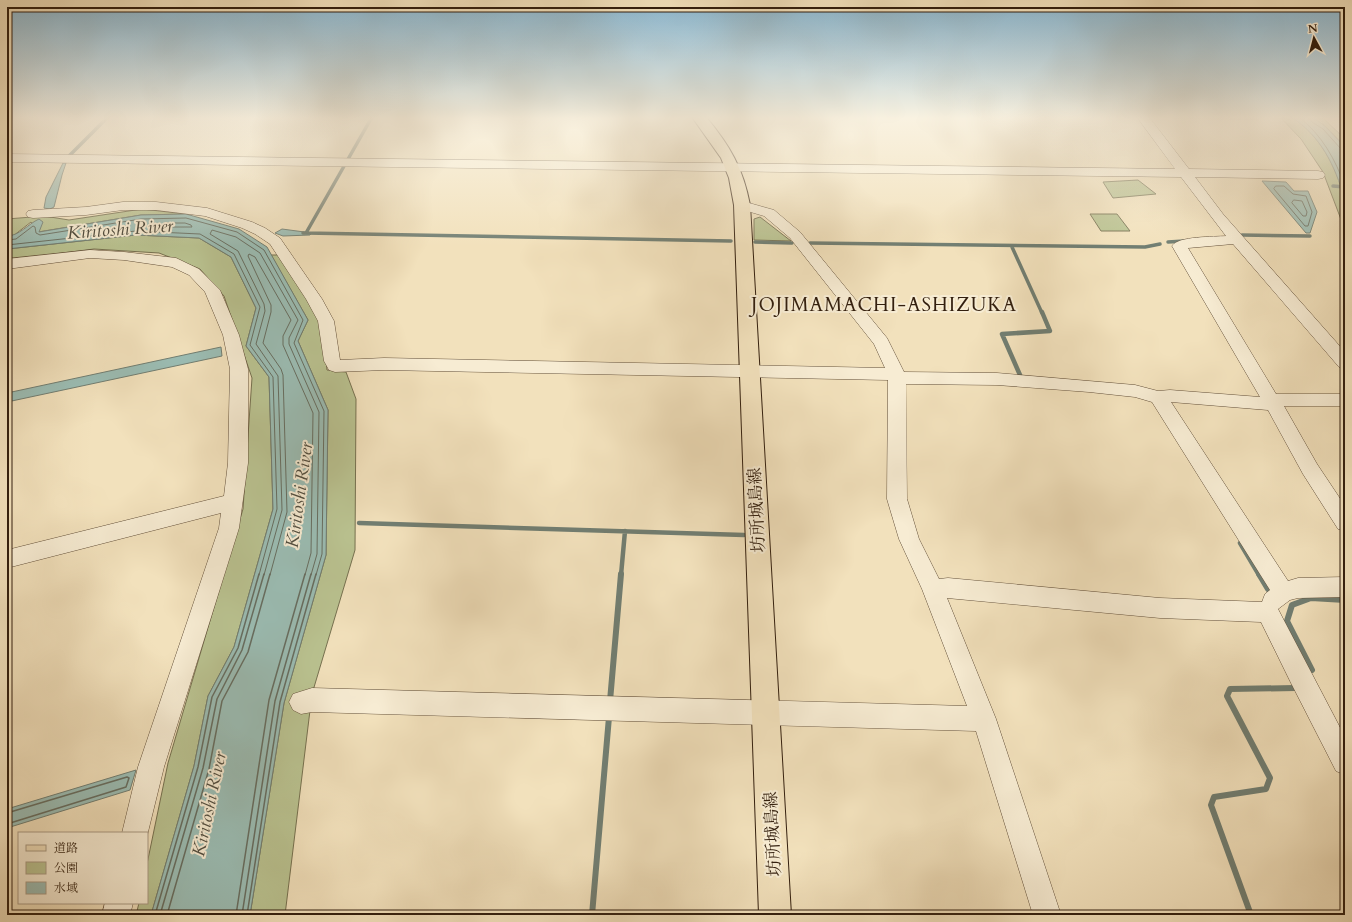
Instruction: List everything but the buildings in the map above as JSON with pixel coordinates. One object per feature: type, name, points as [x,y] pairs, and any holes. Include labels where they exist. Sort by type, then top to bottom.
[{"type":"main road","name":"坊所城島線","points":[[730,160],[734,166],[739,184],[742,205],[776,915]]},
{"type":"street","points":[[163,160],[734,166],[1318,175]]},
{"type":"street","points":[[1175,160],[1218,217],[1345,363]]},
{"type":"street","points":[[742,205],[769,214],[795,235],[881,342],[897,376],[897,499],[909,539],[933,589],[984,719],[1047,915]]},
{"type":"street","points":[[33,214],[86,211],[123,206],[156,206],[207,212],[247,225],[260,231],[275,241],[314,299],[326,321],[332,361],[336,366],[418,364],[888,374],[897,376],[997,378],[1037,383],[1089,386],[1135,391],[1158,398],[1170,396],[1272,402],[1345,400]]},
{"type":"street","points":[[1238,239],[1183,244],[1179,246],[1310,469],[1345,523]]},
{"type":"street","points":[[7,264],[90,254],[124,256],[176,263],[194,272],[212,290],[231,334],[239,369],[238,463],[229,528],[151,767],[135,832]]},
{"type":"street","points":[[1158,398],[1282,592]]},
{"type":"street","points":[[7,559],[233,502]]},
{"type":"street","points":[[1268,612],[1273,602],[1282,592],[1298,588],[1345,587]]},
{"type":"street","points":[[933,589],[948,588],[1160,608],[1268,612]]},
{"type":"street","points":[[1268,612],[1345,762]]},
{"type":"street","points":[[301,702],[336,701],[984,719]]},
{"type":"street","points":[[116,915],[119,904]]},
{"type":"green space","points":[[1315,160],[1330,160],[1339,178],[1345,199],[1345,230],[1323,172]]},
{"type":"green space","points":[[1138,180],[1156,194],[1113,198],[1103,182]]},
{"type":"green space","points":[[142,209],[186,214],[141,215],[38,232],[31,222],[13,236],[7,236],[7,219],[44,216],[69,220]]},
{"type":"green space","points":[[1090,214],[1117,214],[1130,231],[1101,231]]},
{"type":"green space","points":[[760,217],[791,241],[754,240],[754,219]]},
{"type":"green space","points":[[136,235],[199,238],[231,257],[256,308],[246,346],[269,377],[273,509],[234,647],[208,696],[194,766],[151,915],[136,915],[139,904],[148,904],[148,859],[168,763],[243,509],[252,378],[224,296],[200,269],[159,253],[94,249],[7,260],[7,249]]},
{"type":"green space","points":[[271,255],[279,255],[322,323],[327,370],[346,372],[356,399],[355,550],[312,694],[285,915],[250,915],[284,703],[326,555],[328,410],[298,341],[308,320]]},
{"type":"water","points":[[1330,160],[1345,160],[1345,199],[1336,175]]},
{"type":"water","points":[[63,163],[66,163],[54,207],[50,209],[44,208],[46,197]]},
{"type":"water","points":[[1262,181],[1286,182],[1294,191],[1308,191],[1317,212],[1310,233],[1306,233]]},
{"type":"water","name":"Kiritoshi River","points":[[186,214],[239,229],[267,247],[308,320],[298,341],[328,410],[326,555],[284,703],[250,915],[151,915],[194,766],[208,696],[234,647],[273,509],[269,377],[246,346],[256,308],[231,257],[199,238],[136,235],[7,249],[7,236],[16,234],[39,219],[43,222],[39,232],[141,215]]},
{"type":"water","points":[[282,229],[312,233],[310,235],[283,236],[275,233]]},
{"type":"water","points":[[221,347],[222,356],[7,402],[7,393]]},
{"type":"water","points":[[136,770],[130,790],[7,828],[7,809]]},
{"type":"waterway","points":[[306,233],[348,160]]},
{"type":"waterway","points":[[1333,186],[1345,187]]},
{"type":"waterway","points":[[306,233],[731,241]]},
{"type":"waterway","points":[[1242,235],[1310,236]]},
{"type":"waterway","points":[[1168,242],[1184,241]]},
{"type":"waterway","points":[[755,242],[792,243]]},
{"type":"waterway","points":[[810,243],[1145,247],[1160,244]]},
{"type":"waterway","points":[[1012,247],[1042,313]]},
{"type":"waterway","points":[[1020,375],[1002,334],[1050,331],[1042,312]]},
{"type":"waterway","points":[[359,523],[625,531]]},
{"type":"waterway","points":[[621,575],[625,531]]},
{"type":"waterway","points":[[625,531],[744,535]]},
{"type":"waterway","points":[[1240,543],[1259,575]]},
{"type":"waterway","points":[[610,701],[621,574]]},
{"type":"waterway","points":[[1259,574],[1268,589]]},
{"type":"waterway","points":[[1312,670],[1287,621],[1292,605],[1311,598],[1345,600]]},
{"type":"waterway","points":[[1251,915],[1211,805],[1214,797],[1266,789],[1270,778],[1227,696],[1230,689],[1295,688]]},
{"type":"waterway","points":[[592,915],[609,717]]},
{"type":"district","name":"JOJIMAMACHI-ASHIZUKA","points":[[884,304]]}]
